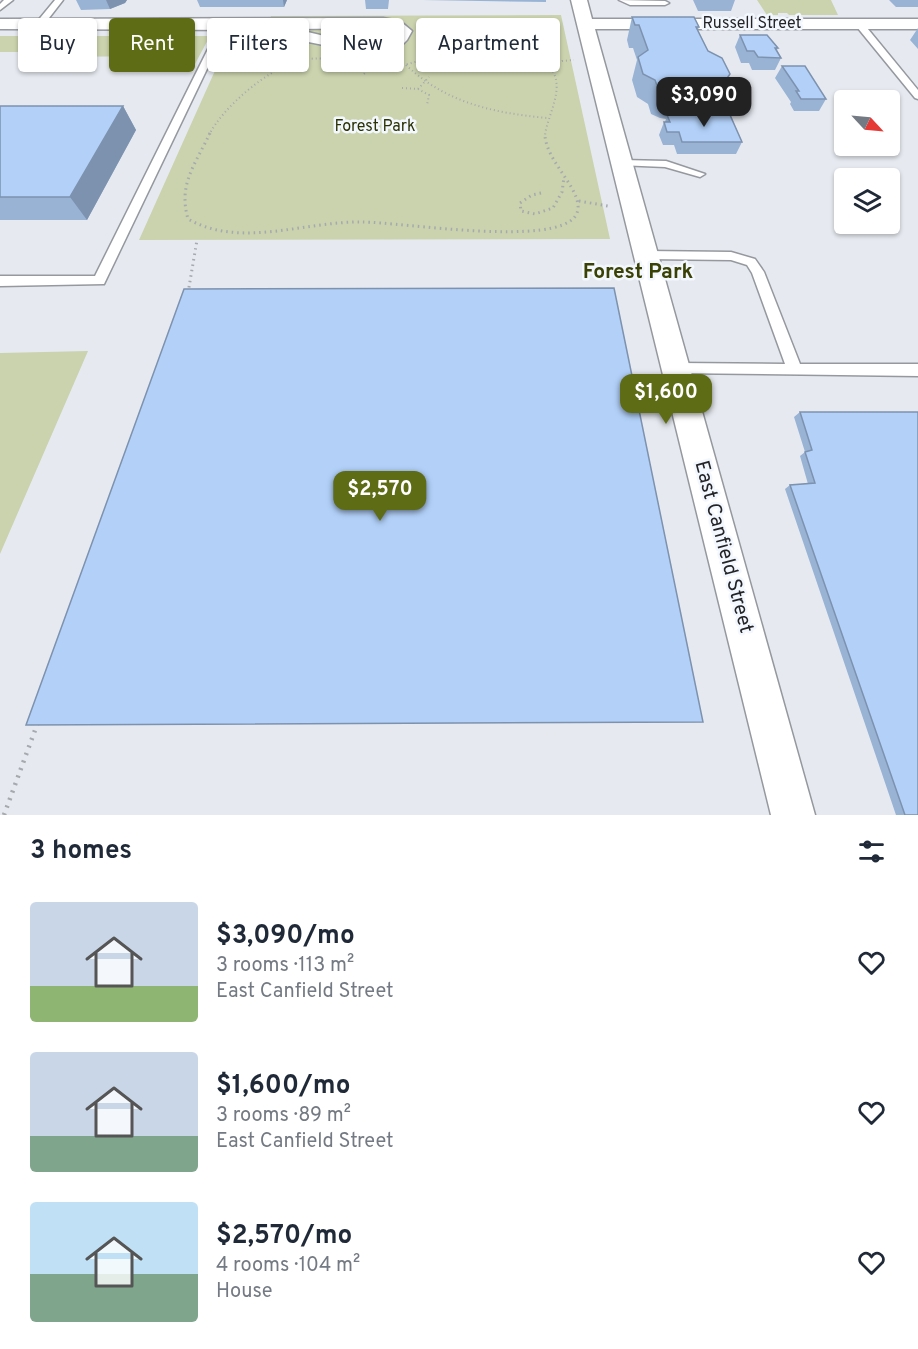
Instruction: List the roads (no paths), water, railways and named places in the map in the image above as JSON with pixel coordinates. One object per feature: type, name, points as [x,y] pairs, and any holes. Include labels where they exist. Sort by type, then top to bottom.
[{"type":"street","points":[[849,8],[860,25]]},
{"type":"street","name":"Russell Street","points":[[582,12],[670,11],[860,25],[918,24]]},
{"type":"street","name":"East Canfield Street","points":[[582,12],[793,815]]},
{"type":"street","points":[[383,23],[394,25],[403,31],[401,37],[387,46],[363,48],[249,25],[383,23]]},
{"type":"street","points":[[0,24],[18,24]]},
{"type":"street","points":[[97,25],[207,25]]},
{"type":"lane","points":[[0,8],[9,0]]},
{"type":"lane","points":[[45,18],[59,0]]},
{"type":"lane","points":[[623,0],[670,11]]},
{"type":"lane","points":[[860,25],[918,96]]},
{"type":"lane","points":[[0,281],[99,281],[207,60]]},
{"type":"lane","points":[[622,163],[666,164],[700,174]]},
{"type":"lane","points":[[647,255],[731,256],[751,262],[758,272],[795,369]]},
{"type":"lane","points":[[677,369],[918,370]]},
{"type":"district","name":"Forest Park","points":[[638,272]]}]
